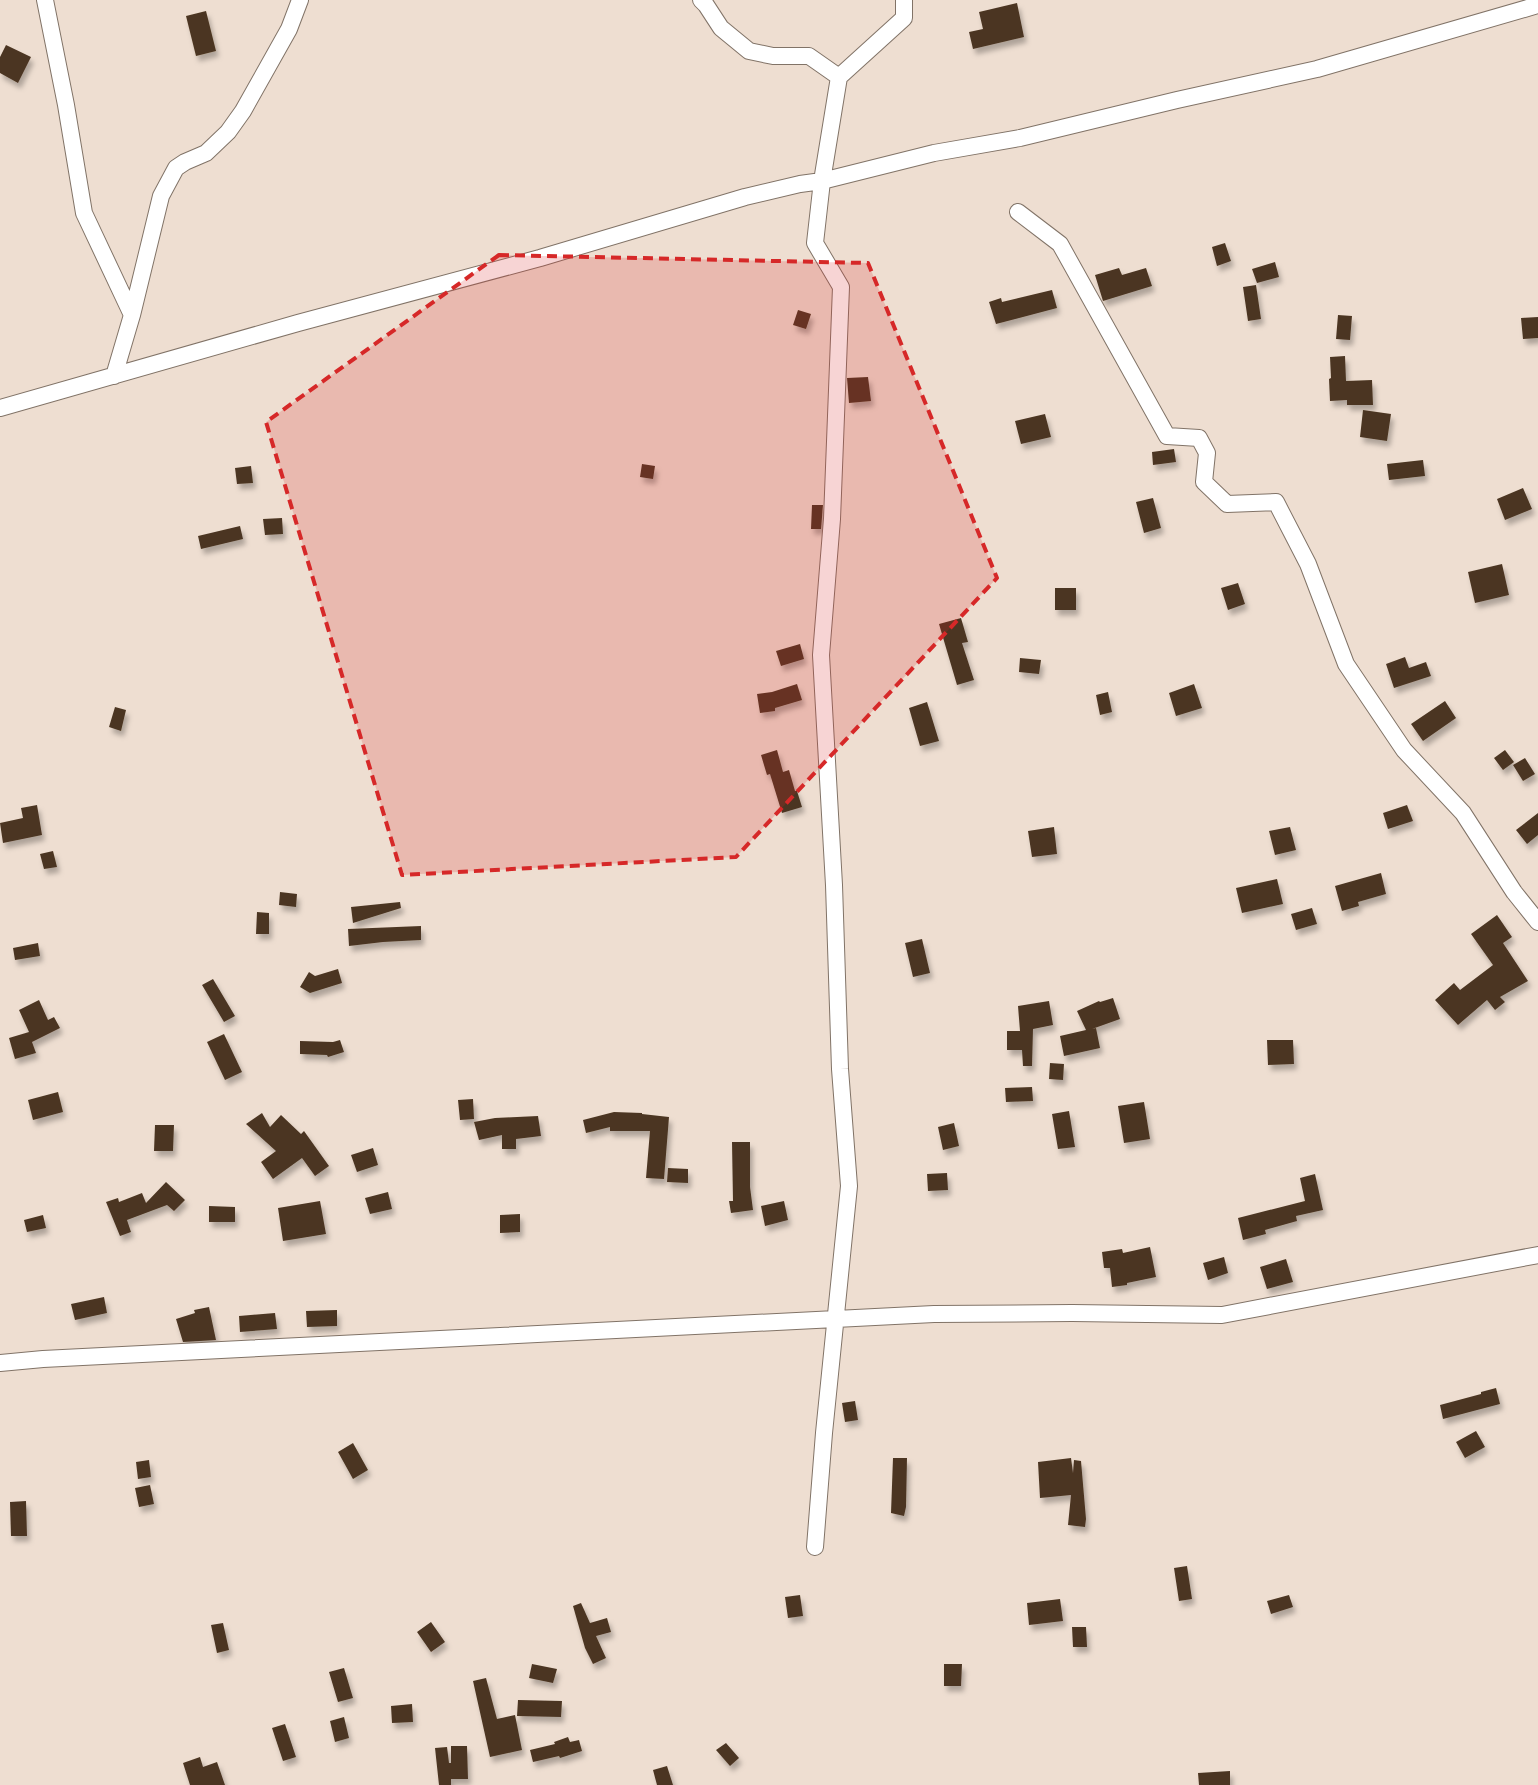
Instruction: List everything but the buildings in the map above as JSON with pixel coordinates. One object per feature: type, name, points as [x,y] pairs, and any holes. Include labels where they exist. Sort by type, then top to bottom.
[{"type":"street","points":[[45,0],[66,105],[84,213],[132,315]]},
{"type":"street","points":[[114,376],[132,315],[160,196],[176,168],[206,153],[228,132],[243,112],[289,29],[300,0]]},
{"type":"street","points":[[701,0],[721,28],[749,51],[773,56],[809,56],[839,77]]},
{"type":"street","points":[[815,1546],[849,1186],[840,1070],[834,885],[821,655],[832,519],[841,287],[815,243],[822,181],[839,77],[904,18],[904,0]]},
{"type":"street","points":[[0,408],[298,323],[540,258],[745,197],[800,184],[822,181],[934,153],[1020,138],[1317,69],[1538,5]]},
{"type":"street","points":[[1018,212],[1060,244],[1167,436],[1199,438],[1207,454],[1204,482],[1227,504],[1276,502],[1308,564],[1346,664],[1404,750],[1463,813],[1514,892],[1538,922]]},
{"type":"street","points":[[0,1363],[43,1359],[954,1314],[1222,1315],[1538,1255]]},
{"type":"highlighted area","points":[[499,255],[868,263],[997,578],[736,857],[402,875],[266,422]]}]
